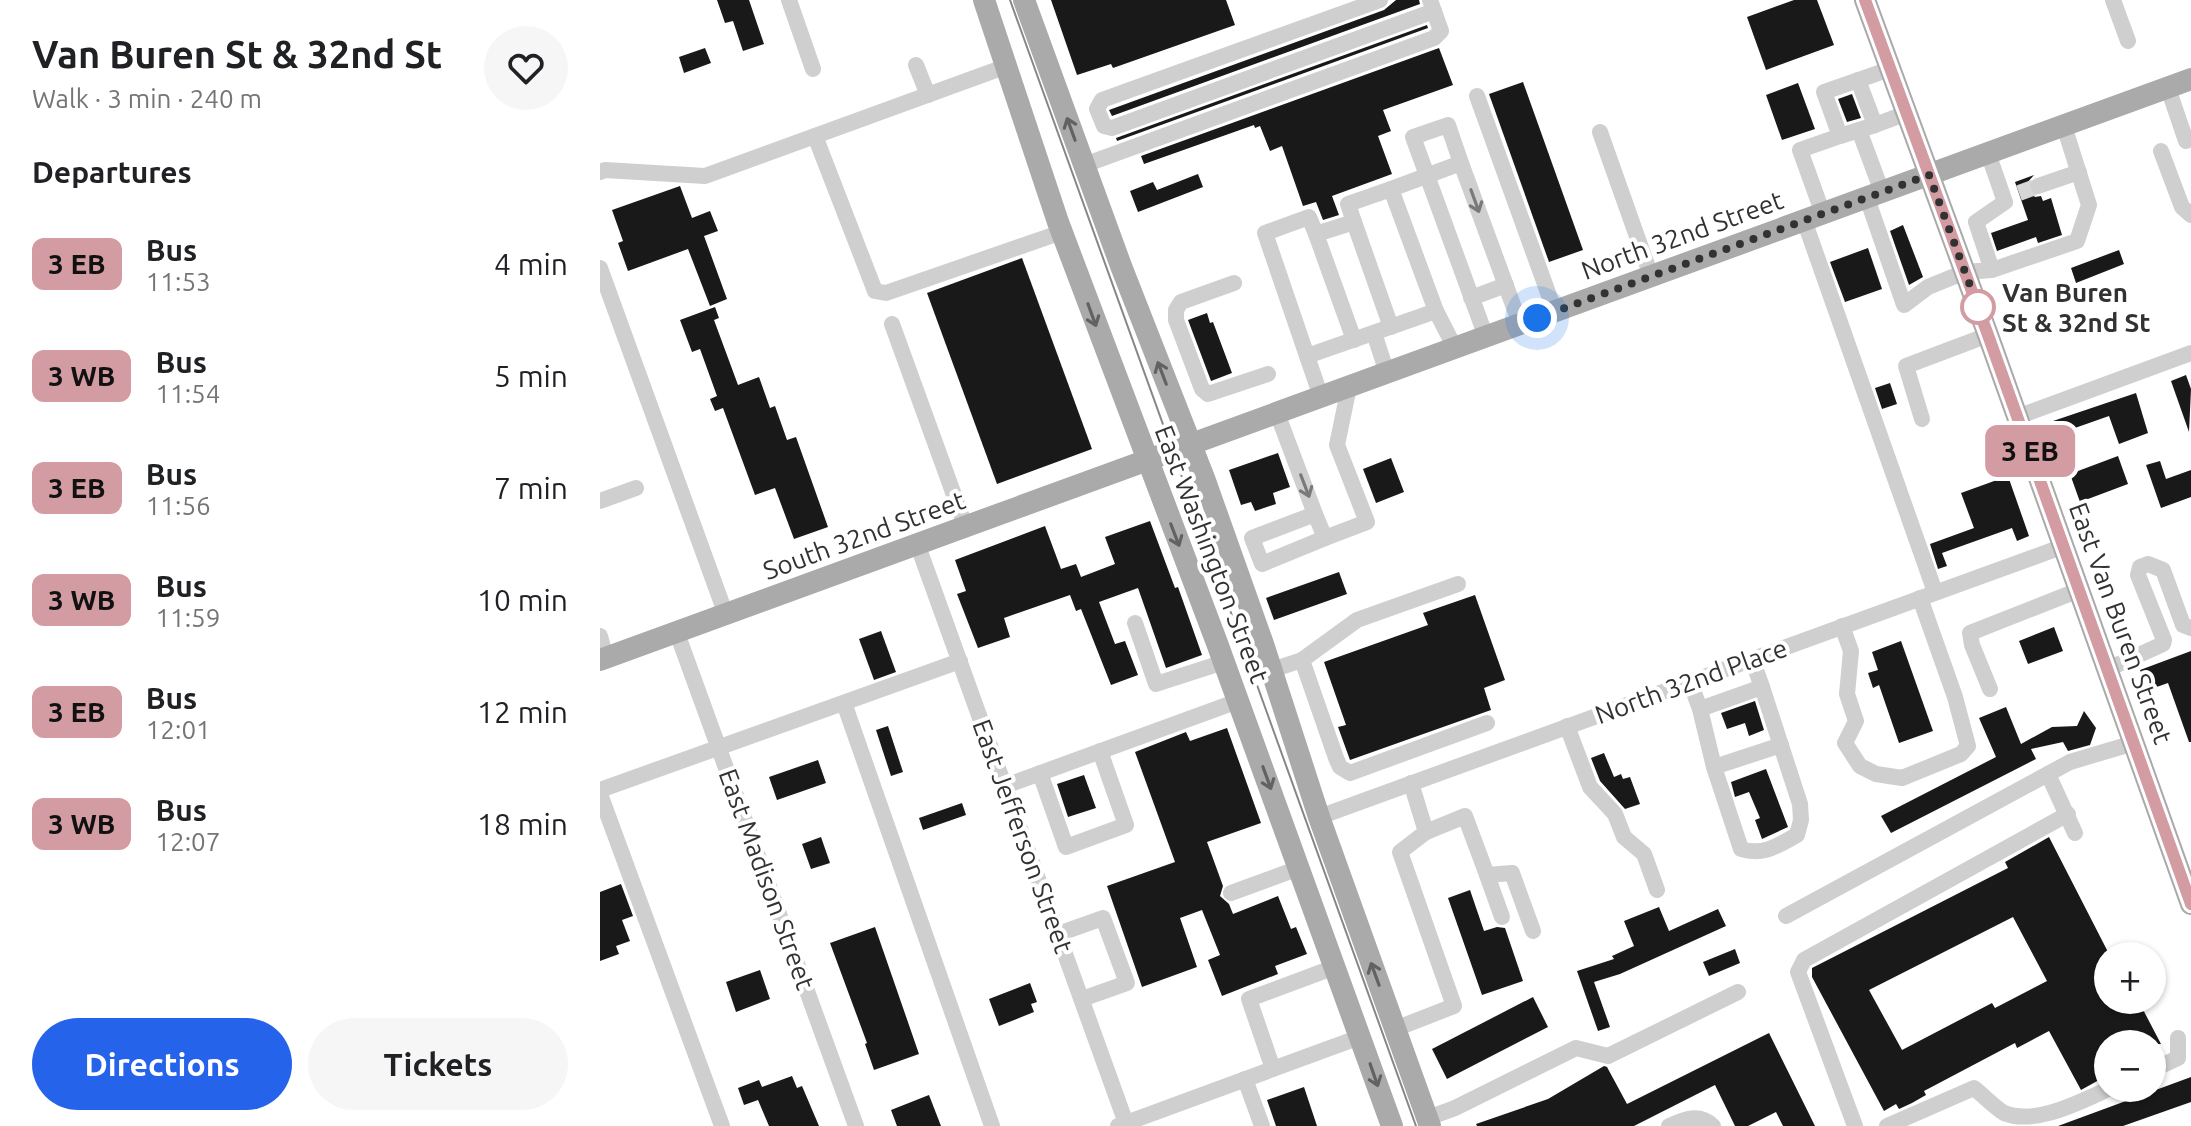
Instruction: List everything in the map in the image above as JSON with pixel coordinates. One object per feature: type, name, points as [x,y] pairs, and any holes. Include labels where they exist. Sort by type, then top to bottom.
[{"type":"main road","name":"East Washington Street","points":[[984,0],[1062,232],[1224,662],[1392,1126]]},
{"type":"main road","name":"East Washington Street","points":[[1024,0],[1191,445],[1272,670],[1319,817],[1429,1122]]},
{"type":"main road","name":"East Van Buren Street","points":[[1865,0],[2191,904]]},
{"type":"main road","name":"North 32nd Street","points":[[1147,462],[2191,79]]},
{"type":"main road","name":"South 32nd Street","points":[[602,652],[677,633],[1147,462]]},
{"type":"street","points":[[789,0],[813,69]]},
{"type":"street","points":[[1084,165],[1434,38],[1441,31],[1432,6],[1112,128],[1104,126],[1097,109],[1102,100],[1380,0]]},
{"type":"street","points":[[2113,0],[2128,41]]},
{"type":"street","points":[[916,65],[928,95]]},
{"type":"street","points":[[600,172],[705,176],[1007,66]]},
{"type":"street","points":[[1840,136],[1824,92],[1890,69]]},
{"type":"street","points":[[1858,80],[1867,127],[1874,195],[1904,305],[1928,287],[1965,272],[1992,270],[2077,241],[2089,205],[2064,126]]},
{"type":"street","points":[[2168,88],[2186,141]]},
{"type":"street","points":[[1477,96],[1555,312]]},
{"type":"street","points":[[1842,626],[1851,651],[1847,694],[1856,721],[1845,743],[1860,766],[1876,774],[1902,778],[1961,754],[1968,746],[1928,595],[1813,217],[1800,150],[1907,113]]},
{"type":"street","points":[[1486,337],[1413,137],[1448,125],[1520,324]]},
{"type":"street","points":[[1600,132],[1651,276]]},
{"type":"street","points":[[815,136],[875,291],[886,293],[1062,232]]},
{"type":"street","points":[[2161,151],[2182,207],[2191,215]]},
{"type":"street","points":[[1988,153],[2011,196],[1976,222],[1992,270]]},
{"type":"street","points":[[1391,327],[1348,204],[1461,163]]},
{"type":"street","points":[[2038,186],[2079,172]]},
{"type":"street","points":[[1391,189],[1436,311],[1455,348]]},
{"type":"street","points":[[1321,397],[1265,233],[1309,217],[1354,340]]},
{"type":"street","points":[[1316,234],[1354,222]]},
{"type":"street","points":[[600,268],[726,615]]},
{"type":"street","points":[[1234,283],[1181,302],[1176,310],[1176,320],[1202,389],[1208,394],[1268,374]]},
{"type":"street","points":[[1471,298],[1506,285]]},
{"type":"street","points":[[1307,356],[1436,311]]},
{"type":"street","points":[[892,324],[966,528]]},
{"type":"street","points":[[1374,333],[1387,373]]},
{"type":"street","points":[[1922,419],[1906,366],[1988,335]]},
{"type":"street","points":[[2017,417],[2191,353]]},
{"type":"street","points":[[1315,514],[1252,538],[1262,564],[1367,522],[1337,445],[1349,387]]},
{"type":"street","points":[[1277,413],[1325,538]]},
{"type":"street","points":[[600,501],[636,488]]},
{"type":"street","name":"East Jefferson Street","points":[[918,546],[1082,999],[1124,1125]]},
{"type":"street","name":"North 32nd Place","points":[[1319,817],[2064,546]]},
{"type":"street","points":[[2108,669],[2163,644],[2138,575],[2140,567],[2148,564],[2163,570],[2183,625],[2191,628]]},
{"type":"street","points":[[1272,670],[1302,660],[1357,620],[1458,584]]},
{"type":"street","points":[[1990,689],[1970,633],[2079,590]]},
{"type":"street","points":[[1135,623],[1156,684],[1224,662]]},
{"type":"street","name":"East Madison Street","points":[[677,633],[856,1126]]},
{"type":"street","points":[[1690,682],[1741,849],[1757,854],[1797,835],[1801,820],[1800,804],[1752,659]]},
{"type":"street","points":[[1302,660],[1336,758],[1340,767],[1350,773],[1487,723]]},
{"type":"street","points":[[722,1126],[600,792],[960,661]]},
{"type":"street","points":[[1700,709],[1762,687]]},
{"type":"street","points":[[1005,786],[1238,701]]},
{"type":"street","points":[[844,703],[992,1126]]},
{"type":"street","points":[[1567,726],[1590,787],[1615,814],[1624,837],[1644,854],[1657,890]]},
{"type":"street","points":[[1786,916],[2070,762],[2134,743]]},
{"type":"street","points":[[1714,767],[1781,745]]},
{"type":"street","points":[[1040,773],[1066,847],[1126,825],[1100,751]]},
{"type":"street","points":[[2048,774],[2075,833]]},
{"type":"street","points":[[1411,783],[1426,832]]},
{"type":"street","points":[[1855,1126],[1798,972],[1804,960],[2068,814]]},
{"type":"street","points":[[1395,1029],[1454,1006],[1400,852],[1426,832],[1465,816],[1502,917]]},
{"type":"street","points":[[1231,893],[1299,868]]},
{"type":"street","points":[[1487,875],[1512,873],[1533,931]]},
{"type":"street","points":[[1058,934],[1103,918],[1127,983],[1082,999]]},
{"type":"street","points":[[1273,1069],[1249,999],[1335,967]]},
{"type":"street","points":[[1429,1122],[1576,1048],[1608,1056],[1738,992]]},
{"type":"street","points":[[1124,1125],[1360,1037]]},
{"type":"street","points":[[2166,1064],[2178,1058],[2178,1038]]},
{"type":"street","points":[[1245,1079],[1262,1126]]},
{"type":"street","points":[[1887,1126],[1974,1088],[2005,1114],[2028,1121],[2056,1113],[2094,1096]]},
{"type":"street","points":[[1669,1126],[1688,1118],[1705,1119],[1713,1126]]},
{"type":"building","points":[[717,0],[749,0],[764,44],[743,51],[733,21],[725,23]]},
{"type":"building","points":[[1051,0],[1226,0],[1235,25],[1113,68],[1111,64],[1077,75]]},
{"type":"building","points":[[1396,0],[1419,0],[1420,4],[1112,116],[1109,110],[1384,10]]},
{"type":"building","points":[[1794,0],[1817,0],[1834,45],[1766,70],[1747,17]]},
{"type":"building","points":[[1427,25],[1428,28],[1117,141],[1116,138]]},
{"type":"building","points":[[705,48],[711,63],[684,73],[679,57]]},
{"type":"building","points":[[1439,48],[1453,85],[1383,110],[1391,131],[1378,136],[1392,174],[1332,196],[1339,215],[1323,220],[1316,202],[1303,206],[1282,146],[1270,151],[1260,126],[1255,128],[1254,125],[1144,164],[1141,156]]},
{"type":"building","points":[[1523,82],[1583,250],[1549,262],[1489,94]]},
{"type":"building","points":[[1798,83],[1815,129],[1782,140],[1766,95]]},
{"type":"building","points":[[1852,94],[1861,118],[1847,122],[1838,99]]},
{"type":"building","points":[[1198,174],[1203,187],[1138,212],[1130,191],[1153,182],[1157,190]]},
{"type":"building","points":[[2034,175],[2027,183],[2028,190],[2035,197],[2041,196],[2043,201],[2051,198],[2062,235],[2038,243],[2036,237],[1997,251],[1991,233],[2028,220],[2015,182]]},
{"type":"building","points":[[680,186],[692,218],[710,211],[718,231],[704,236],[727,299],[710,306],[688,249],[628,271],[618,243],[623,241],[612,210]]},
{"type":"building","points":[[1903,225],[1923,277],[1909,285],[1890,231]]},
{"type":"building","points":[[1868,248],[1882,289],[1845,302],[1830,262]]},
{"type":"building","points":[[2119,250],[2124,264],[2076,283],[2071,268]]},
{"type":"building","points":[[1022,258],[1092,449],[997,484],[927,293]]},
{"type":"building","points":[[715,307],[719,318],[714,320],[738,385],[759,377],[770,408],[775,406],[787,440],[796,437],[828,527],[794,539],[775,488],[755,495],[723,408],[715,411],[710,399],[717,396],[700,349],[692,352],[680,320]]},
{"type":"building","points":[[1207,313],[1232,373],[1211,381],[1188,320]]},
{"type":"building","points":[[2186,375],[2191,389],[2189,432],[2171,381]]},
{"type":"building","points":[[1890,383],[1897,404],[1882,409],[1875,388]]},
{"type":"building","points":[[2136,393],[2148,433],[2119,444],[2109,416],[2055,435],[2050,422]]},
{"type":"building","points":[[1278,453],[1290,487],[1273,493],[1276,504],[1255,511],[1251,502],[1241,505],[1229,470]]},
{"type":"building","points":[[2118,456],[2128,484],[2080,502],[2070,474]]},
{"type":"building","points":[[1391,458],[1404,492],[1376,503],[1363,469]]},
{"type":"building","points":[[2160,461],[2166,479],[2191,470],[2191,497],[2161,508],[2146,465]]},
{"type":"building","points":[[2008,476],[2029,536],[2017,541],[2012,528],[1942,553],[1947,566],[1938,569],[1930,544],[1974,528],[1961,493]]},
{"type":"building","points":[[1150,521],[1202,655],[1166,668],[1138,588],[1099,602],[1115,644],[1125,641],[1138,675],[1111,685],[1081,609],[1076,611],[1070,595],[1004,618],[1010,637],[978,648],[957,594],[966,591],[955,560],[1045,526],[1061,569],[1076,564],[1081,577],[1115,564],[1105,537]]},
{"type":"building","points":[[1339,572],[1347,594],[1274,620],[1266,598]]},
{"type":"building","points":[[1475,595],[1505,680],[1484,688],[1491,710],[1350,760],[1338,727],[1346,725],[1324,662],[1428,625],[1423,613]]},
{"type":"building","points":[[2054,627],[2063,651],[2028,664],[2019,641]]},
{"type":"building","points":[[881,631],[896,672],[874,680],[859,639]]},
{"type":"building","points":[[1901,641],[1933,731],[1899,743],[1879,685],[1873,688],[1868,673],[1878,670],[1872,652]]},
{"type":"building","points":[[2191,651],[2189,742],[2168,683],[2148,690],[2140,670]]},
{"type":"building","points":[[1755,701],[1764,730],[1749,736],[1745,723],[1727,729],[1721,713]]},
{"type":"building","points":[[2006,707],[2021,744],[2052,727],[2077,726],[2084,711],[2096,728],[2090,745],[2068,751],[2063,742],[2031,749],[2036,759],[1891,833],[1881,816],[1996,757],[1979,718]]},
{"type":"building","points":[[888,726],[903,772],[891,776],[876,730]]},
{"type":"building","points":[[1227,728],[1261,823],[1207,842],[1223,886],[1220,896],[1229,904],[1233,914],[1278,896],[1291,929],[1296,927],[1307,954],[1275,966],[1278,974],[1222,996],[1208,960],[1220,955],[1202,910],[1180,918],[1197,967],[1142,987],[1107,886],[1175,862],[1135,752],[1186,732],[1190,741]]},
{"type":"building","points":[[1604,753],[1614,777],[1621,774],[1623,779],[1630,777],[1640,804],[1625,809],[1600,781],[1591,758]]},
{"type":"building","points":[[818,760],[826,783],[777,800],[769,777]]},
{"type":"building","points":[[1766,769],[1788,827],[1762,839],[1755,820],[1760,818],[1749,792],[1735,797],[1731,782]]},
{"type":"building","points":[[1084,775],[1096,808],[1068,817],[1057,784]]},
{"type":"building","points":[[962,803],[966,815],[923,830],[919,818]]},
{"type":"building","points":[[821,837],[830,863],[811,869],[802,844]]},
{"type":"building","points":[[2049,837],[2103,942],[2094,942],[2094,1014],[2145,1014],[2154,1030],[2094,1030],[2094,1083],[2081,1090],[2049,1031],[2017,1048],[2015,1043],[1924,1091],[1926,1095],[1912,1103],[1899,1109],[1896,1104],[1884,1111],[1812,977],[1812,968],[2008,868],[2005,862]],"holes":[[[2013,917],[2047,981],[1995,1008],[1992,1003],[1902,1050],[1869,990]]]},
{"type":"building","points":[[621,884],[633,916],[622,920],[630,941],[616,946],[619,954],[600,961],[600,892]]},
{"type":"building","points":[[1470,890],[1484,931],[1505,928],[1523,981],[1482,995],[1448,898]]},
{"type":"building","points":[[1659,907],[1669,931],[1718,909],[1726,926],[1620,974],[1594,982],[1610,1027],[1598,1031],[1577,971],[1614,959],[1612,956],[1634,946],[1624,921]]},
{"type":"building","points":[[875,927],[919,1054],[874,1070],[830,943]]},
{"type":"building","points":[[1735,949],[1740,963],[1709,976],[1703,962]]},
{"type":"building","points":[[760,970],[770,999],[736,1012],[726,982]]},
{"type":"building","points":[[1030,983],[1037,1002],[1031,1004],[1034,1012],[999,1026],[989,999]]},
{"type":"building","points":[[1533,997],[1548,1027],[1447,1079],[1432,1049]]},
{"type":"building","points":[[1769,1033],[1815,1126],[1783,1126],[1776,1112],[1748,1126],[1735,1126],[1715,1085],[1634,1126],[1476,1124],[1548,1099],[1604,1066],[1627,1104]]},
{"type":"building","points":[[792,1076],[797,1088],[802,1086],[819,1126],[769,1126],[758,1100],[744,1105],[738,1088],[759,1080],[762,1087]]},
{"type":"building","points":[[2191,1077],[2191,1102],[2123,1126],[2058,1126],[2123,1102],[2166,1102],[2166,1086]]},
{"type":"building","points":[[1304,1087],[1317,1126],[1276,1126],[1267,1100]]},
{"type":"building","points":[[929,1095],[941,1126],[897,1126],[891,1110]]},
{"type":"tunnel","points":[[2019,193],[2038,186]]},
{"type":"tram line","points":[[1010,0],[1416,1126]]},
{"type":"bus line","points":[[1865,0],[2191,904]]},
{"type":"place","name":"Van Buren St & 32nd St","points":[[1978,307]]},
{"type":"route","points":[[1537,318],[1929,175],[1978,307]]}]
